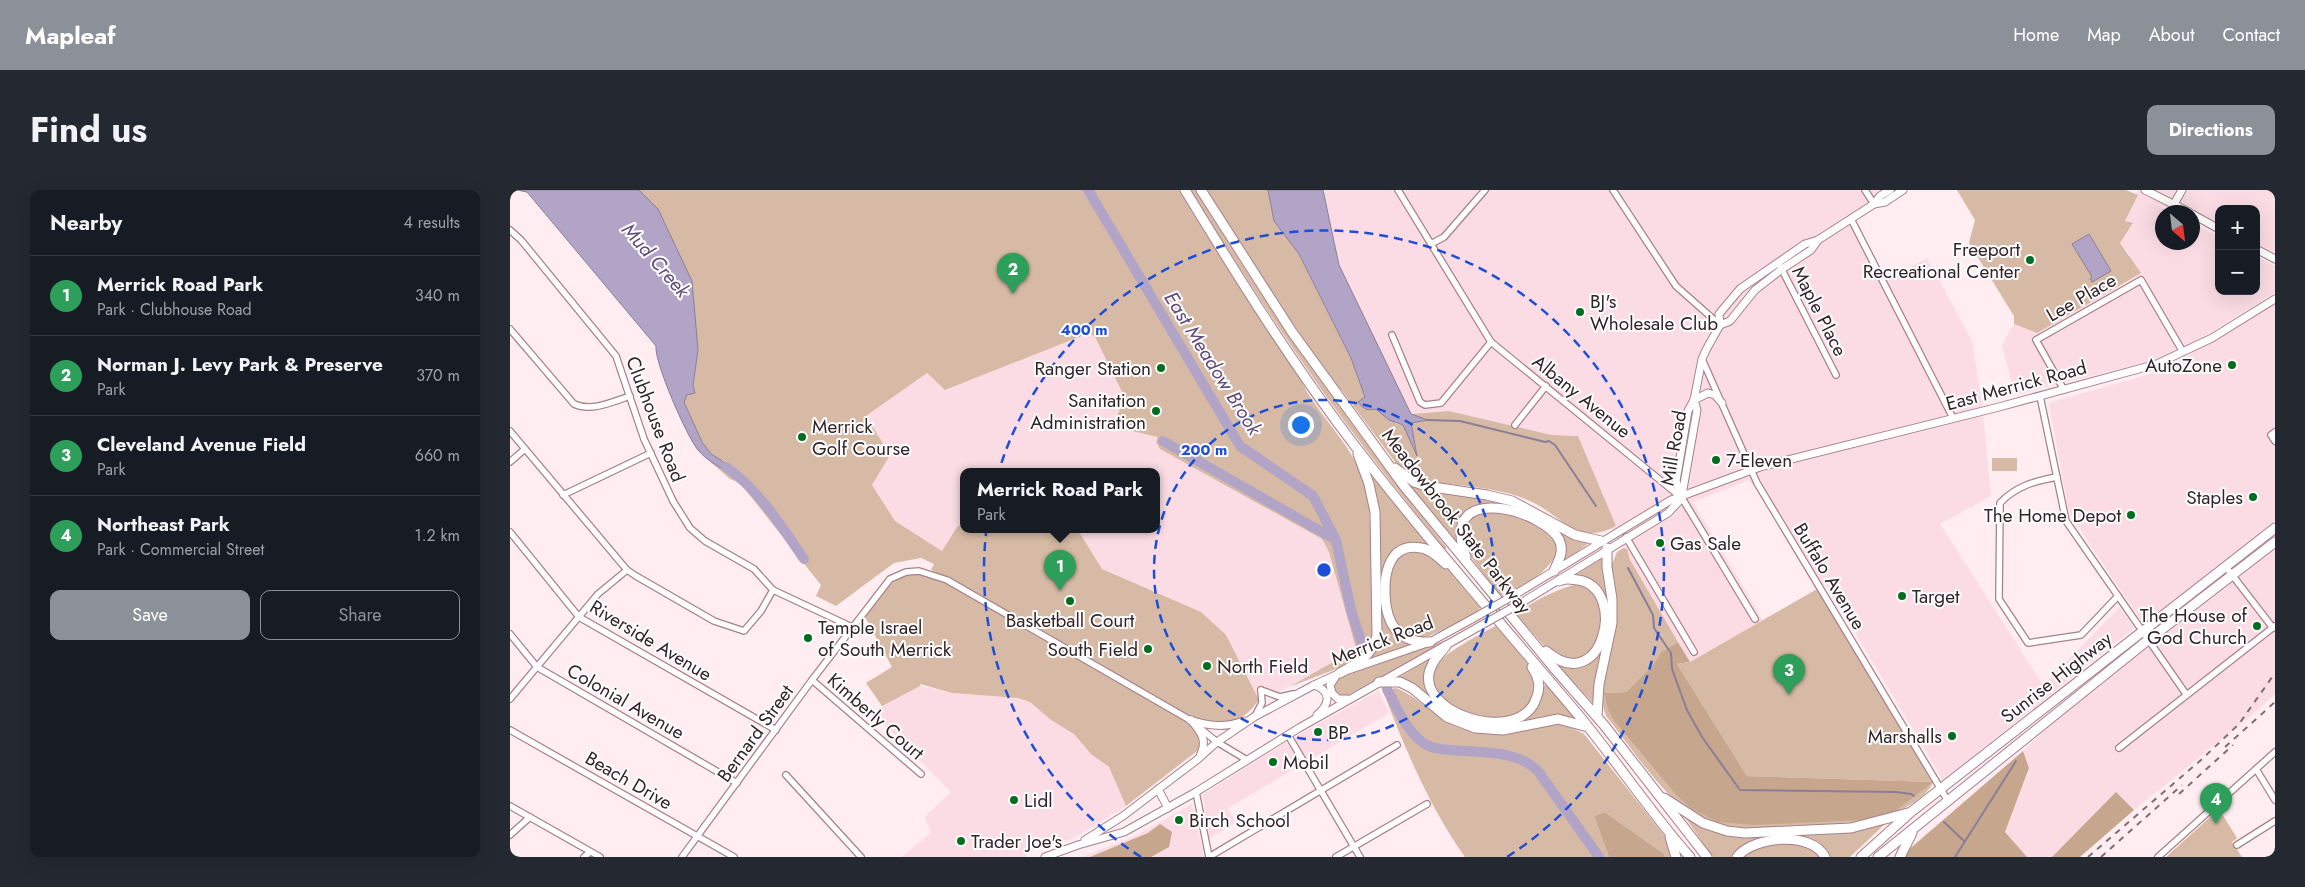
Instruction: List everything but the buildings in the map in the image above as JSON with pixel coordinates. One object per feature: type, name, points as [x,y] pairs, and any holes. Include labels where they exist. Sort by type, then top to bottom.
[{"type":"highway","name":"Meadowbrook State Parkway","points":[[1185,190],[1259,308],[1316,393],[1354,445],[1588,727],[1668,832],[1690,857]]},
{"type":"highway","name":"Meadowbrook State Parkway","points":[[1201,190],[1292,332],[1436,526],[1528,637],[1597,716],[1707,857]]},
{"type":"highway","points":[[1340,673],[1361,660],[1373,648],[1378,623],[1375,512],[1369,484],[1354,445]]},
{"type":"highway","points":[[1389,464],[1414,482],[1426,486],[1487,495],[1512,501],[1576,535],[1604,545],[1612,599],[1612,623],[1599,684],[1597,716]]},
{"type":"highway","points":[[1468,564],[1460,541],[1462,526],[1475,511],[1491,506],[1526,516],[1555,534],[1562,548],[1554,571]]},
{"type":"highway","name":"Sunrise Highway","points":[[1862,857],[1911,812],[2275,528]]},
{"type":"highway","name":"Sunrise Highway","points":[[1878,857],[2148,640],[2275,542]]},
{"type":"highway","points":[[1430,642],[1422,642],[1400,634],[1389,622],[1385,610],[1384,579],[1388,565],[1396,554],[1404,549],[1421,548],[1428,550],[1462,577]]},
{"type":"highway","points":[[1528,637],[1554,659],[1570,664],[1590,658],[1600,645],[1605,622],[1604,602],[1600,594],[1589,584],[1581,580],[1565,579],[1559,581]]},
{"type":"highway","points":[[1446,646],[1432,665],[1429,674],[1431,689],[1444,705],[1461,715],[1489,722],[1516,719],[1530,710],[1535,702],[1539,692],[1539,679],[1520,645]]},
{"type":"highway","points":[[1379,682],[1400,682],[1412,688],[1447,717],[1475,728],[1503,730],[1544,720],[1558,719],[1588,727]]},
{"type":"highway","points":[[1662,797],[1703,823],[1727,831],[1852,828],[1911,812]]},
{"type":"highway","points":[[1900,857],[1915,827]]},
{"type":"highway","points":[[1668,832],[1676,857]]},
{"type":"highway","points":[[1737,857],[1746,849],[1755,845],[1794,840],[1815,844],[1825,857]]},
{"type":"main road","name":"Mill Road","points":[[1682,498],[1697,410],[1694,400],[1702,359],[1720,325],[1719,314],[1740,289],[1806,244],[1818,240],[1874,204],[1880,196],[1890,190]]},
{"type":"main road","name":"Mill Road","points":[[1874,204],[1885,202],[1903,190]]},
{"type":"main road","points":[[2145,190],[2174,204],[2182,190]]},
{"type":"main road","points":[[2200,218],[2215,227]]},
{"type":"main road","name":"Mill Road","points":[[1720,325],[1730,321],[1755,290],[1811,250],[1818,240]]},
{"type":"main road","points":[[2258,250],[2275,258]]},
{"type":"main road","name":"East Merrick Road","points":[[1752,470],[2134,371],[2183,352],[2212,338],[2275,299]]},
{"type":"main road","points":[[1694,400],[1708,393],[1715,395],[1722,403]]},
{"type":"main road","name":"Merrick Road","points":[[1046,857],[1078,845],[1124,832],[1168,808],[1299,728],[1559,581],[1604,545],[1671,500],[1682,498],[1752,470]]},
{"type":"main road","name":"Merrick Road","points":[[1078,845],[1158,789],[1217,742],[1254,717],[1340,673],[1430,642],[1554,571],[1604,545],[1626,537],[1668,513],[1682,498]]},
{"type":"main road","points":[[1340,673],[1330,685],[1332,693],[1338,699],[1346,700],[1353,697]]},
{"type":"main road","points":[[1299,728],[1316,716],[1326,705],[1327,694],[1320,687],[1314,685]]},
{"type":"main road","points":[[1190,720],[1206,725],[1222,726],[1254,717]]},
{"type":"main road","points":[[1190,720],[1203,735],[1204,749],[1198,759]]},
{"type":"main road","points":[[1158,789],[1168,808]]},
{"type":"street","name":"Albany Avenue","points":[[1398,190],[1492,342],[1682,498],[1755,618]]},
{"type":"street","points":[[1431,244],[1444,237],[1485,190]]},
{"type":"street","points":[[1613,190],[1676,286],[1720,325]]},
{"type":"street","points":[[1865,190],[1874,204]]},
{"type":"street","points":[[1851,219],[1953,418]]},
{"type":"street","name":"Clubhouse Road","points":[[510,230],[614,352],[622,367],[650,453],[672,501],[690,528],[705,541],[754,569],[773,590],[852,627]]},
{"type":"street","name":"Maple Place","points":[[1778,262],[1836,375]]},
{"type":"street","name":"Lee Place","points":[[2064,390],[2036,340],[2141,280],[2183,352]]},
{"type":"street","points":[[510,329],[574,404],[593,408],[630,396]]},
{"type":"street","points":[[1392,335],[1419,398],[1425,405],[1441,403],[1492,342]]},
{"type":"street","name":"Buffalo Avenue","points":[[1702,359],[1757,484],[1948,801]]},
{"type":"street","points":[[1515,425],[1546,386]]},
{"type":"street","points":[[2040,396],[2066,521],[2186,694]]},
{"type":"street","points":[[510,431],[627,570],[714,621],[744,632],[761,611],[773,590]]},
{"type":"street","points":[[2273,434],[2275,441]]},
{"type":"street","points":[[510,462],[525,449]]},
{"type":"street","points":[[563,495],[650,453]]},
{"type":"street","points":[[2057,477],[2039,480],[2019,488],[2000,503],[1999,599],[2028,643],[2081,635],[2118,596]]},
{"type":"street","name":"Riverside Avenue","points":[[510,532],[579,617],[776,730]]},
{"type":"street","points":[[1626,537],[1694,652]]},
{"type":"street","points":[[2119,748],[2274,627],[2226,567]]},
{"type":"street","points":[[510,700],[605,587],[627,570]]},
{"type":"street","points":[[852,627],[890,579],[906,572],[926,572],[947,580],[1190,720],[1217,742],[1247,760]]},
{"type":"street","name":"Bernard Street","points":[[682,857],[852,627]]},
{"type":"street","name":"Colonial Avenue","points":[[510,634],[537,667],[737,783]]},
{"type":"street","name":"Kimberly Court","points":[[812,680],[921,774]]},
{"type":"street","points":[[1254,717],[1262,703],[1261,690],[1280,697],[1300,692]]},
{"type":"street","name":"Beach Drive","points":[[510,730],[734,857]]},
{"type":"street","points":[[1288,735],[1360,857]]},
{"type":"street","points":[[1196,792],[1209,857],[1397,745]]},
{"type":"street","points":[[2158,857],[2275,752]]},
{"type":"street","points":[[2256,770],[2275,800]]},
{"type":"street","points":[[786,775],[861,857]]},
{"type":"street","points":[[1336,857],[1427,804]]},
{"type":"street","points":[[510,806],[600,857]]},
{"type":"street","points":[[510,835],[530,817]]},
{"type":"street","points":[[2236,845],[2275,821]]},
{"type":"street","points":[[584,857],[590,852]]},
{"type":"shaded area","points":[[639,190],[1179,190],[1296,371],[1309,395],[1344,443],[1363,479],[1369,494],[1373,629],[1371,646],[1352,663],[1289,687],[1356,649],[1329,552],[1322,539],[1160,449],[1156,442],[1158,437],[1123,429],[1116,418],[1125,398],[1095,337],[1089,333],[945,390],[927,373],[866,416],[890,455],[872,485],[895,521],[942,551],[960,525],[960,533],[1080,533],[1102,569],[1201,612],[1226,635],[1259,700],[1245,715],[1238,719],[1223,722],[1194,719],[931,570],[934,564],[921,558],[894,563],[836,606],[816,596],[821,585],[740,483],[730,479],[705,457],[730,473],[736,474],[705,447],[684,402],[687,395],[695,392],[693,385],[698,350],[658,209]]},
{"type":"shaded area","points":[[1190,190],[1196,190],[1254,283],[1316,373],[1380,461],[1447,548],[1445,549],[1399,493],[1308,371]]},
{"type":"shaded area","points":[[1206,190],[1268,190],[1274,221],[1299,254],[1351,358],[1365,397],[1359,402],[1376,409],[1397,424],[1403,425],[1416,453],[1411,423],[1427,420],[1411,414],[1449,411],[1552,435],[1578,436],[1616,526],[1602,532],[1580,531],[1542,507],[1522,498],[1504,492],[1428,481],[1401,470],[1343,392],[1331,380],[1265,283]]},
{"type":"shaded area","points":[[1323,190],[1887,190],[1849,216],[1881,282],[1927,258],[1972,341],[1982,405],[1991,496],[1940,524],[2043,685],[2120,607],[2134,628],[1943,780],[1826,584],[1822,585],[1749,480],[1693,502],[1763,620],[1690,662],[1609,525],[1578,436],[1552,435],[1449,411],[1411,414],[1339,265]]},
{"type":"shaded area","points":[[1957,190],[2126,190],[2138,195],[2125,221],[2133,223],[2120,243],[2141,273],[2037,333],[2014,324],[2014,316],[1969,243],[1975,220]]},
{"type":"shaded area","points":[[2138,190],[2275,190],[2275,255],[2260,249],[2260,205],[2215,205],[2215,229],[2200,222],[2200,205],[2160,205],[2148,200],[2158,205],[2155,205],[2155,250],[2200,250],[2200,227],[2215,235],[2215,295],[2260,295],[2260,258],[2275,266],[2275,293],[2193,343],[2155,360],[2015,395],[2002,345],[2014,324],[2037,333],[2130,255],[2120,243],[2133,224],[2125,221]]},
{"type":"shaded area","points":[[2275,303],[2275,521],[2144,625],[2069,513],[2049,403],[2164,370]]},
{"type":"shaded area","points":[[1089,333],[1095,337],[1125,398],[1116,418],[1123,429],[1158,437],[1157,446],[1322,539],[1329,552],[1356,650],[1273,695],[1260,691],[1259,700],[1226,635],[1172,599],[1102,569],[1080,533],[1160,533],[1160,468],[960,468],[960,525],[942,551],[895,521],[872,485],[866,416],[927,373],[945,390]]},
{"type":"shaded area","points":[[1992,458],[2017,458],[2017,471],[1992,471]]},
{"type":"shaded area","points":[[1373,477],[1435,551],[1420,544],[1387,562],[1383,599],[1385,618],[1388,626],[1394,632],[1411,642],[1409,645],[1362,662],[1378,641],[1381,626]]},
{"type":"shaded area","points":[[1408,483],[1506,503],[1589,543],[1565,561],[1563,559],[1561,538],[1507,507],[1488,504],[1474,509],[1460,527],[1455,542]]},
{"type":"shaded area","points":[[1498,510],[1540,528],[1560,548],[1547,568],[1540,574],[1520,588],[1498,598],[1494,588],[1464,548],[1467,523],[1470,519],[1479,514]]},
{"type":"shaded area","points":[[2275,547],[2275,694],[2134,810],[2116,792],[2052,857],[2027,857],[2005,832],[2029,769],[2023,751],[2082,695]]},
{"type":"shaded area","points":[[1623,548],[1627,549],[1630,560],[1678,642],[1661,652],[1653,665],[1626,692],[1604,693],[1614,721],[1675,794],[1932,782],[1747,776],[1677,664],[1690,662],[1817,589],[1933,782],[1930,788],[1919,799],[1888,816],[1839,826],[1738,830],[1716,825],[1688,811],[1650,773],[1606,716],[1603,704],[1603,681],[1615,633],[1616,621],[1610,563],[1613,562],[1617,552]]},
{"type":"shaded area","points":[[1421,551],[1438,559],[1481,607],[1471,617],[1429,636],[1414,637],[1403,634],[1389,615],[1389,574],[1394,562],[1401,555]]},
{"type":"shaded area","points":[[1603,558],[1610,613],[1607,631],[1607,607],[1576,575]]},
{"type":"shaded area","points":[[917,573],[935,577],[1189,721],[1202,738],[1201,748],[1126,806],[1109,767],[1091,754],[1074,734],[1051,720],[1030,702],[1018,698],[952,693],[920,684],[920,686],[882,706],[866,683],[892,667],[864,615],[892,583],[899,578]]},
{"type":"shaded area","points":[[1578,584],[1585,585],[1597,594],[1602,625],[1598,645],[1575,662],[1547,649],[1515,614],[1545,596]]},
{"type":"shaded area","points":[[1498,625],[1532,672],[1537,688],[1536,696],[1529,708],[1523,712],[1510,716],[1481,719],[1463,712],[1444,701],[1433,685],[1432,676],[1435,666],[1439,661],[1454,650]]},
{"type":"shaded area","points":[[1607,632],[1595,701],[1592,702],[1554,661],[1571,666],[1579,666],[1586,664],[1598,655]]},
{"type":"shaded area","points":[[1452,638],[1346,696],[1339,697],[1333,690],[1334,682],[1340,678]]},
{"type":"shaded area","points":[[1678,642],[1690,662],[1677,664],[1747,776],[1933,782],[1894,812],[1861,820],[1754,825],[1718,822],[1692,809],[1675,794],[1614,721],[1608,709],[1604,693],[1626,692],[1653,665],[1661,652]]},
{"type":"shaded area","points":[[1436,656],[1428,675],[1430,692],[1441,706],[1458,717],[1478,724],[1499,725],[1518,721],[1533,711],[1541,696],[1543,686],[1547,685],[1579,721],[1577,723],[1565,719],[1540,719],[1492,728],[1479,727],[1455,718],[1417,690],[1396,679]]},
{"type":"shaded area","points":[[915,685],[952,693],[1018,698],[1030,702],[1051,720],[1074,734],[1091,754],[1109,767],[1126,806],[1074,838],[1024,853],[1027,857],[901,857],[931,833],[925,817],[951,792],[878,718],[883,703]]},
{"type":"shaded area","points":[[1396,688],[1405,692],[1449,723],[1468,730],[1503,733],[1554,724],[1573,728],[1584,734],[1667,839],[1673,857],[1665,857],[1664,854],[1605,812],[1594,816],[1609,857],[1465,857],[1440,818],[1400,734],[1383,691]]},
{"type":"shaded area","points":[[1378,691],[1389,713],[1228,808],[1236,823],[1210,838],[1202,795],[1286,742]]},
{"type":"shaded area","points":[[2023,751],[2029,768],[2005,832],[2027,857],[1904,857],[1906,852]]},
{"type":"shaded area","points":[[2116,792],[2134,810],[2080,857],[2052,857]]},
{"type":"shaded area","name":"Birch School","points":[[1192,804],[1204,857],[1081,857],[1133,837]]},
{"type":"shaded area","points":[[2219,809],[2237,838],[2232,842],[2242,857],[2166,857]]},
{"type":"shaded area","points":[[1605,812],[1664,854],[1665,857],[1609,857],[1594,816]]},
{"type":"shaded area","points":[[1682,813],[1710,831],[1737,836],[1885,824],[1850,857],[1828,857],[1822,846],[1810,838],[1795,837],[1753,842],[1733,857],[1713,857]]},
{"type":"shaded area","points":[[1160,824],[1172,832],[1169,847],[1151,857],[1090,857],[1148,833]]},
{"type":"shaded area","points":[[1779,844],[1803,844],[1816,850],[1820,857],[1741,857],[1748,852],[1763,847]]},
{"type":"water","points":[[517,190],[639,190],[658,209],[692,281],[698,350],[693,385],[695,393],[687,395],[684,402],[702,442],[711,454],[721,460],[737,475],[716,465],[698,450],[672,399],[660,367],[656,346],[527,192]]},
{"type":"water","points":[[1268,190],[1323,190],[1339,265],[1411,414],[1428,420],[1411,423],[1417,456],[1403,425],[1389,420],[1376,409],[1366,409],[1358,402],[1365,397],[1351,358],[1299,254],[1274,221]]},
{"type":"water","points":[[2089,234],[2111,271],[2092,282],[2090,279],[2092,277],[2072,244]]},
{"type":"waterway","name":"East Meadow Brook","points":[[1088,190],[1240,446],[1313,496],[1336,540],[1351,610],[1363,647]]},
{"type":"waterway","points":[[1428,420],[1460,421],[1545,442],[1549,441],[1555,445],[1596,506]]},
{"type":"waterway","points":[[1163,441],[1336,540]]},
{"type":"waterway","name":"Mud Creek","points":[[726,467],[738,476],[759,498],[804,559]]},
{"type":"waterway","points":[[1628,568],[1653,615],[1654,628],[1671,653],[1672,669],[1687,710],[1702,737],[1740,790],[1896,792],[1914,796]]},
{"type":"waterway","name":"East Meadow Brook","points":[[1387,689],[1414,735],[1429,746],[1438,749],[1508,755],[1529,764],[1538,771],[1599,857]]},
{"type":"waterway","points":[[1955,857],[2016,761]]},
{"type":"waterway","points":[[1944,822],[1964,841]]},
{"type":"railway","points":[[2088,857],[2201,760],[2239,724],[2275,673]]},
{"type":"railway","points":[[2225,747],[2275,702]]},
{"type":"railway","points":[[2179,794],[2233,745]]},
{"type":"railway","points":[[2101,857],[2182,785]]},
{"type":"place","name":"Freeport Recreational Center","points":[[2030,260]]},
{"type":"place","name":"Norman J. Levy Park & Preserve","points":[[1013,294]]},
{"type":"place","name":"BJ's Wholesale Club","points":[[1580,312]]},
{"type":"place","name":"AutoZone","points":[[2232,365]]},
{"type":"place","name":"Ranger Station","points":[[1161,368]]},
{"type":"place","name":"Sanitation Administration","points":[[1156,411]]},
{"type":"place","name":"Merrick Golf Course","points":[[802,437]]},
{"type":"place","name":"7-Eleven","points":[[1716,460]]},
{"type":"place","name":"Staples","points":[[2253,497]]},
{"type":"place","name":"The Home Depot","points":[[2131,515]]},
{"type":"place","name":"Gas Sale","points":[[1660,543]]},
{"type":"place","name":"Merrick Road Park","points":[[1060,591]]},
{"type":"place","name":"Target","points":[[1902,596]]},
{"type":"place","name":"Basketball Court","points":[[1070,601]]},
{"type":"place","name":"The House of God Church","points":[[2257,626]]},
{"type":"place","name":"Temple Israel of South Merrick","points":[[808,638]]},
{"type":"place","name":"South Field","points":[[1148,649]]},
{"type":"place","name":"North Field","points":[[1207,666]]},
{"type":"place","name":"Cleveland Avenue Field","points":[[1789,695]]},
{"type":"place","name":"BP","points":[[1318,732]]},
{"type":"place","name":"Marshalls","points":[[1952,736]]},
{"type":"place","name":"Mobil","points":[[1273,762]]},
{"type":"place","name":"Lidl","points":[[1014,800]]},
{"type":"place","name":"Birch School","points":[[1179,820]]},
{"type":"place","name":"Northeast Park","points":[[2216,824]]},
{"type":"place","name":"Trader Joe's","points":[[961,841]]}]
